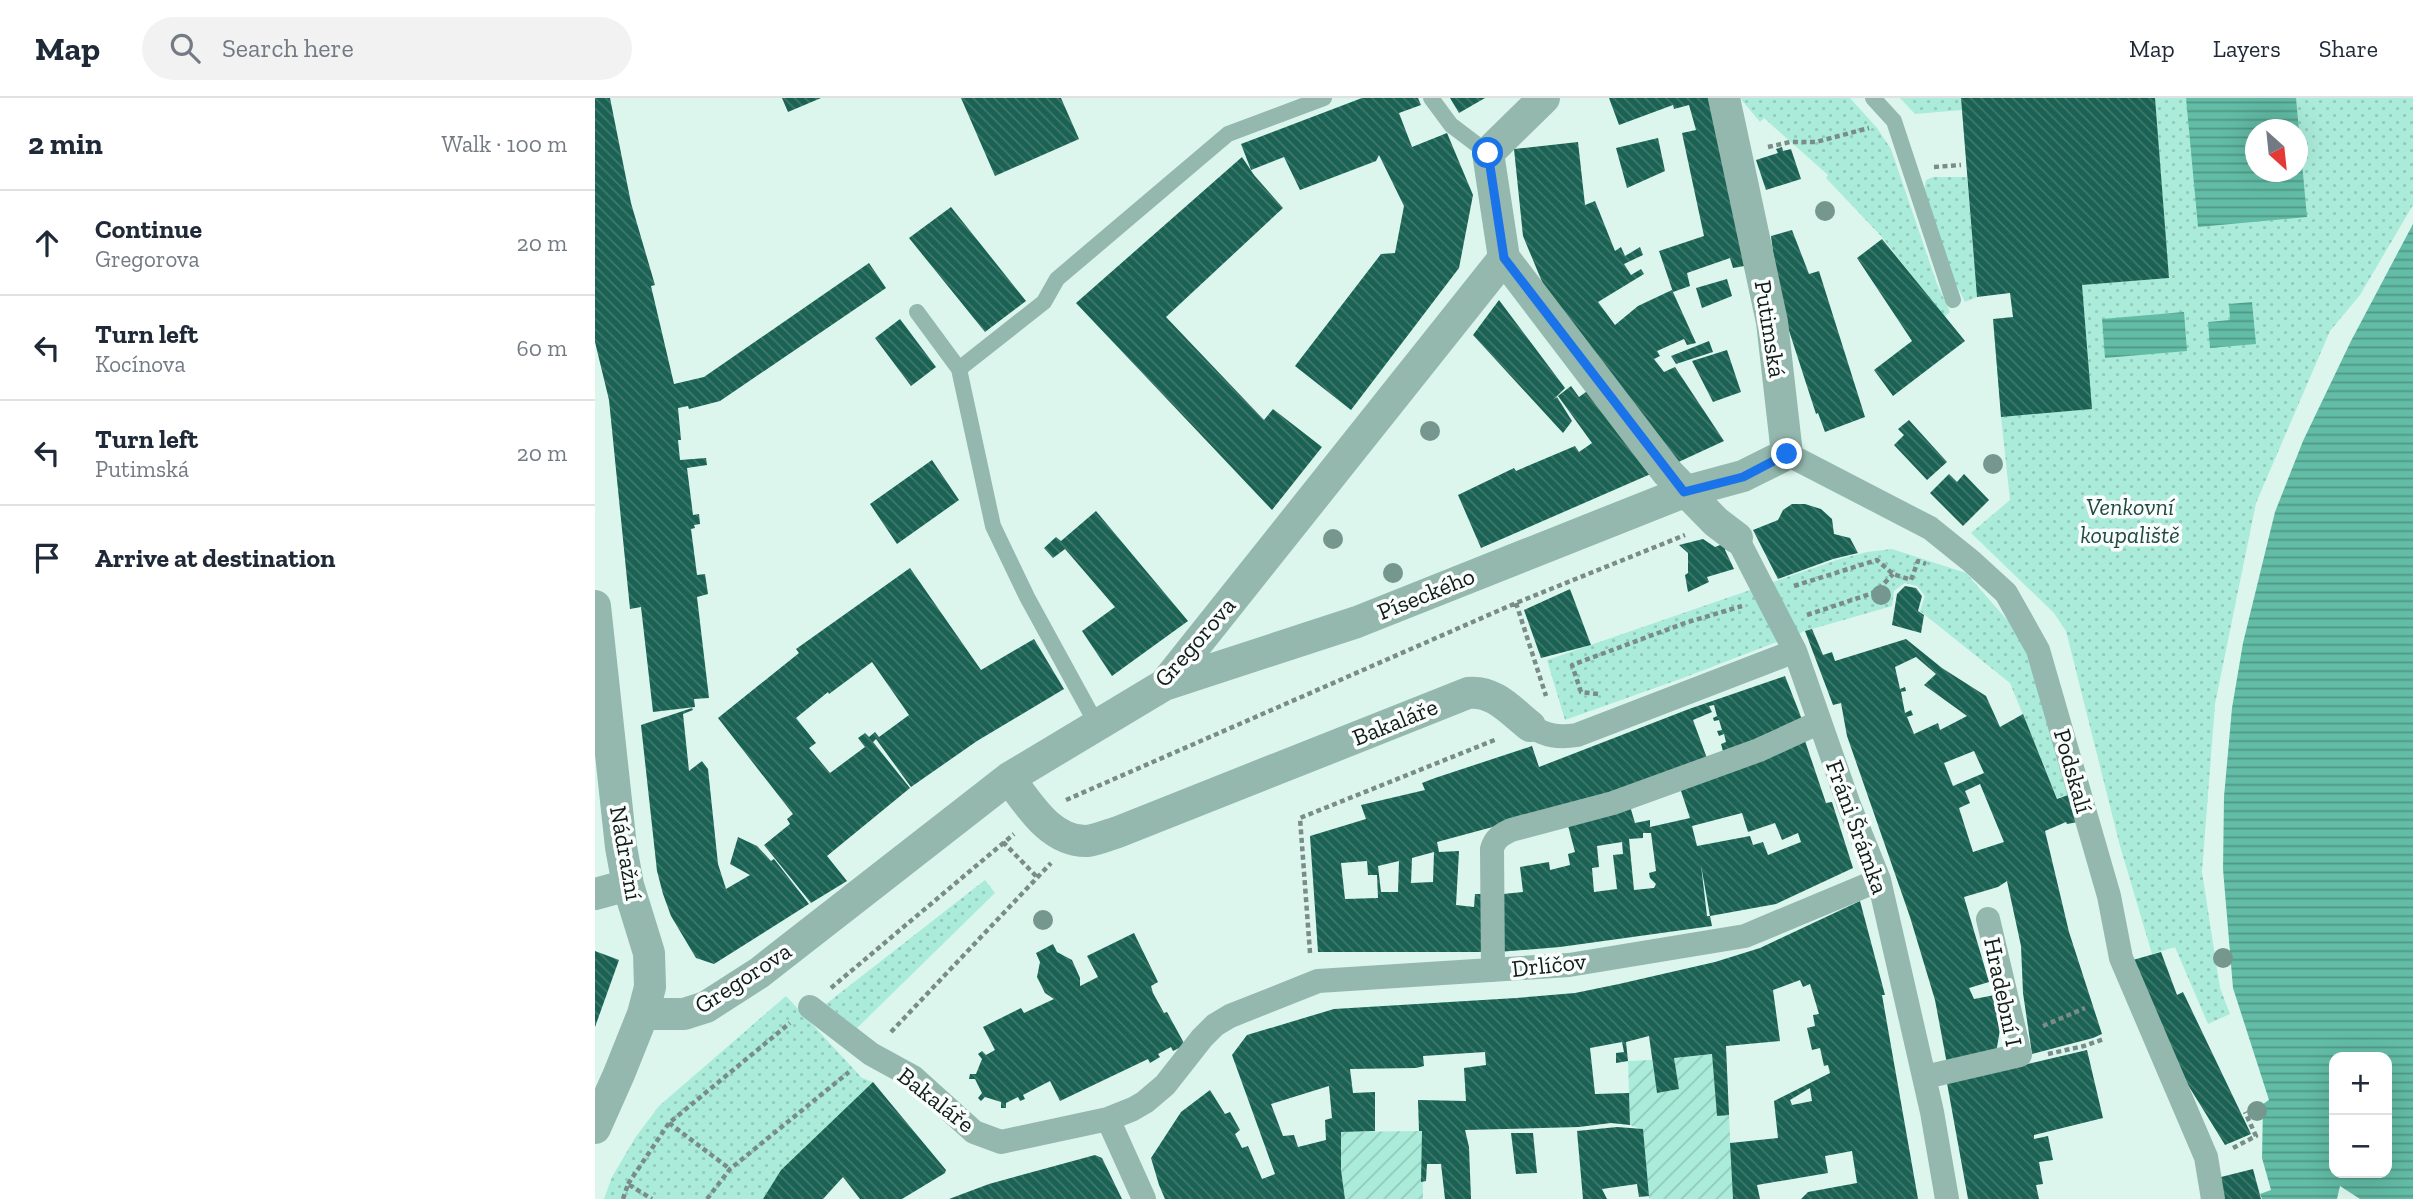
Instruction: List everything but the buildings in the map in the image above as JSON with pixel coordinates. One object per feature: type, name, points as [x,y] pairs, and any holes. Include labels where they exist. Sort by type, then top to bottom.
[{"type":"street","points":[[1504,258],[1488,153],[1544,98]]},
{"type":"street","name":"Putimská","points":[[1724,98],[1772,322],[1787,454]]},
{"type":"street","name":"Fráni Šrámka","points":[[1504,258],[1684,492],[1726,530],[1775,587],[1794,635],[1849,805],[1879,880],[1925,1077],[1947,1199]]},
{"type":"street","name":"Gregorova","points":[[643,1014],[684,1014],[706,1007],[759,972],[1009,778],[1164,685],[1504,258]]},
{"type":"street","points":[[1684,492],[1743,477],[1787,454]]},
{"type":"street","name":"Podskalí","points":[[1787,454],[1930,528],[2006,593],[2038,650],[2109,896],[2121,958],[2206,1157],[2213,1199]]},
{"type":"street","name":"Píseckého","points":[[1164,685],[1357,622],[1684,492]]},
{"type":"street","name":"Nádražní","points":[[595,606],[599,690],[621,847],[628,885],[649,953],[650,987],[643,1014],[595,1128]]},
{"type":"street","name":"Bakaláře","points":[[1071,839],[1087,841],[1118,832],[1468,693],[1489,695],[1539,715],[1541,733],[1552,736],[1577,735],[1794,635]]},
{"type":"street","points":[[1493,970],[1492,849],[1494,841],[1501,835],[1613,803],[1759,750],[1820,722]]},
{"type":"street","points":[[1009,778],[1039,817],[1055,831],[1071,839]]},
{"type":"street","name":"Drlíčov","points":[[1215,1025],[1230,1016],[1318,981],[1569,965],[1745,936],[1879,880]]},
{"type":"street","points":[[595,894],[628,885]]},
{"type":"street","name":"Hradební I","points":[[1925,1077],[2018,1046],[1988,919]]},
{"type":"street","name":"Bakaláře","points":[[810,1007],[871,1054],[913,1077],[974,1132],[1001,1142],[1108,1119],[1133,1109],[1156,1094],[1215,1025]]},
{"type":"street","points":[[1108,1119],[1144,1199]]},
{"type":"lane","points":[[959,369],[1044,302],[1056,279],[1228,134],[1324,98]]},
{"type":"lane","points":[[1431,98],[1451,124],[1488,153]]},
{"type":"lane","points":[[1873,98],[1893,121],[1953,300]]},
{"type":"lane","points":[[917,312],[959,369],[993,526],[1027,597],[1097,725]]},
{"type":"path","points":[[1736,154],[1790,142],[1816,142],[1893,121]]},
{"type":"path","points":[[623,1199],[628,1184],[669,1123],[1003,842],[1071,797],[1516,603],[1726,530]]},
{"type":"path","points":[[1775,587],[1877,560],[1893,574],[1911,580],[1918,561],[1928,564]]},
{"type":"path","points":[[1794,635],[1876,592],[1893,574]]},
{"type":"path","points":[[1318,981],[1310,953],[1300,818],[1539,715],[1516,603]]},
{"type":"path","points":[[1611,690],[1598,695],[1581,692],[1572,665],[1685,623],[1746,604],[1749,611]]},
{"type":"path","points":[[707,1199],[730,1169],[871,1054],[1071,839]]},
{"type":"path","points":[[1003,842],[1037,877]]},
{"type":"path","points":[[2085,1008],[2018,1046],[2031,1058],[2104,1039]]},
{"type":"path","points":[[2236,1145],[2256,1136],[2245,1112]]},
{"type":"path","points":[[669,1123],[730,1169]]},
{"type":"path","points":[[628,1184],[652,1199]]},
{"type":"green space","points":[[1740,98],[1850,98],[1877,128],[1891,149],[1937,284],[1950,312],[1944,317],[1882,237],[1826,178],[1828,175],[1764,118],[1760,122]]},
{"type":"green space","points":[[1900,98],[1961,98],[1962,110],[1915,114]]},
{"type":"green space","name":"Venkovní koupaliště","points":[[2154,98],[2413,98],[2413,205],[2360,295],[2330,331],[2256,503],[2215,704],[2202,872],[2220,988],[2230,1014],[2208,1024],[2175,947],[2152,954],[2120,846],[2066,631],[2054,613],[1971,533],[2010,500],[2001,417],[2082,285],[2169,278]]},
{"type":"green space","points":[[1933,177],[1967,177],[1977,297],[1965,302],[1955,282],[1924,190],[1926,180]]},
{"type":"green space","points":[[1892,549],[1966,573],[2008,621],[2030,658],[2068,795],[2057,798],[2010,683],[1920,611],[1925,596],[1917,586],[1905,583],[1894,591],[1892,606],[1805,631],[1565,720],[1547,660],[1840,559]]},
{"type":"green space","points":[[985,880],[995,893],[857,1028],[826,1004]]},
{"type":"green space","points":[[786,996],[862,1078],[873,1082],[781,1170],[763,1199],[604,1199],[612,1177],[635,1138],[659,1106]]},
{"type":"green space","points":[[1712,1054],[1717,1115],[1729,1115],[1733,1199],[1649,1199],[1643,1130],[1630,1125],[1628,1061],[1652,1060],[1657,1093],[1679,1089],[1674,1058]]},
{"type":"green space","points":[[1422,1131],[1423,1199],[1345,1199],[1341,1170],[1341,1132]]},
{"type":"shaded area","points":[[2186,98],[2296,98],[2298,119],[2245,119],[2245,182],[2304,182],[2307,217],[2198,227]]},
{"type":"shaded area","points":[[2413,224],[2413,1199],[2360,1199],[2340,1186],[2337,1199],[2262,1199],[2260,1194],[2271,1190],[2262,1158],[2263,1104],[2269,1100],[2233,988],[2223,869],[2224,797],[2232,708],[2243,643],[2275,512],[2303,441],[2351,341]]},
{"type":"shaded area","points":[[2252,302],[2256,344],[2210,348],[2208,322],[2230,320],[2229,304]]},
{"type":"shaded area","points":[[2184,312],[2187,351],[2105,358],[2102,319]]},
{"type":"route","points":[[1488,153],[1504,258],[1684,492],[1743,477],[1787,454]]}]
